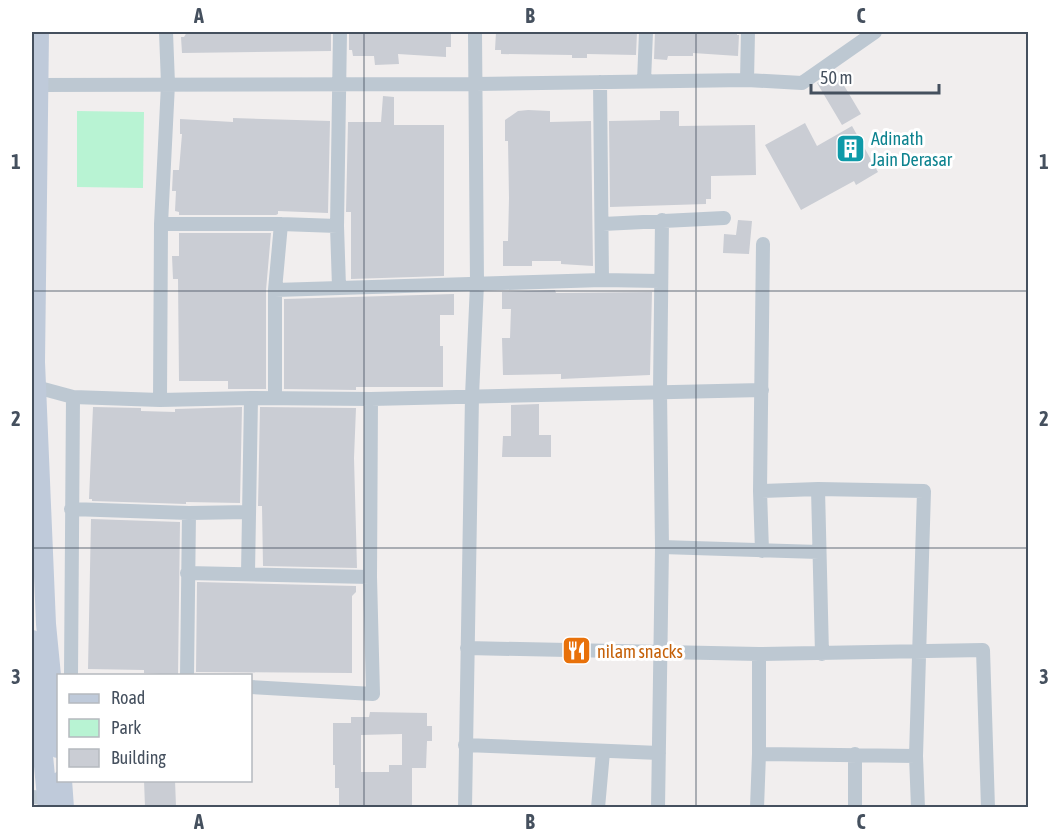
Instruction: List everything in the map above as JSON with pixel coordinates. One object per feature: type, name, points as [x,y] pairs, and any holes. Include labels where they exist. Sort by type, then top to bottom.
[{"type":"main road","points":[[39,32],[33,334],[46,624],[55,684],[57,727]]},
{"type":"main road","points":[[32,640],[48,802]]},
{"type":"main road","points":[[48,802],[61,782]]},
{"type":"street","points":[[160,400],[161,224],[168,84],[166,32]]},
{"type":"street","points":[[339,287],[336,226],[340,32]]},
{"type":"street","points":[[465,807],[472,396],[477,284],[475,32]]},
{"type":"street","points":[[644,81],[646,32]]},
{"type":"street","points":[[747,80],[748,32]]},
{"type":"street","points":[[39,84],[476,84],[747,80],[802,83],[875,32]]},
{"type":"street","points":[[600,82],[602,280]]},
{"type":"street","points":[[603,224],[724,218]]},
{"type":"street","points":[[658,807],[662,547],[660,281],[662,220]]},
{"type":"street","points":[[161,224],[336,226]]},
{"type":"street","points":[[275,398],[275,290],[280,224]]},
{"type":"street","points":[[762,551],[760,491],[764,244]]},
{"type":"street","points":[[275,290],[602,280],[660,281]]},
{"type":"street","points":[[36,387],[73,397],[160,400],[371,399],[762,390]]},
{"type":"street","points":[[71,674],[73,397]]},
{"type":"street","points":[[248,573],[251,398]]},
{"type":"street","points":[[252,687],[373,693],[370,577],[371,399]]},
{"type":"street","points":[[760,491],[818,489],[924,491],[916,756],[918,807]]},
{"type":"street","points":[[818,489],[822,654]]},
{"type":"street","points":[[71,509],[189,513],[249,512]]},
{"type":"street","points":[[187,674],[189,513]]},
{"type":"street","points":[[662,547],[819,552]]},
{"type":"street","points":[[187,573],[370,577]]},
{"type":"street","points":[[467,648],[759,654],[983,650],[988,807]]},
{"type":"street","points":[[757,807],[759,654]]},
{"type":"street","points":[[465,745],[659,753]]},
{"type":"street","points":[[598,807],[603,752]]},
{"type":"street","points":[[759,754],[916,756]]},
{"type":"street","points":[[855,754],[855,807]]},
{"type":"green space","points":[[77,111],[144,112],[143,188],[77,187]]},
{"type":"building","points":[[187,32],[331,32],[331,51],[182,53],[181,37],[184,37]]},
{"type":"building","points":[[349,32],[451,32],[451,47],[446,47],[446,57],[398,54],[399,64],[375,65],[374,56],[353,56],[352,50],[349,50]]},
{"type":"building","points":[[496,32],[637,32],[636,55],[587,54],[587,58],[572,58],[572,55],[501,54],[501,50],[495,50]]},
{"type":"building","points":[[655,32],[737,32],[739,35],[738,56],[693,53],[693,56],[668,56],[667,60],[654,59]]},
{"type":"building","points":[[836,72],[861,114],[842,125],[817,83]]},
{"type":"building","points":[[383,96],[394,97],[394,125],[444,125],[444,276],[351,279],[351,212],[346,212],[348,122],[381,122]]},
{"type":"building","points":[[518,111],[550,111],[550,122],[591,121],[593,266],[561,264],[561,261],[532,261],[532,266],[503,266],[503,241],[508,241],[509,198],[508,141],[505,141],[505,120]]},
{"type":"building","points":[[660,111],[679,111],[679,126],[755,125],[756,175],[711,176],[711,199],[706,199],[706,204],[610,207],[609,121],[660,120]]},
{"type":"building","points":[[233,118],[330,121],[328,213],[278,211],[276,215],[179,215],[179,212],[175,211],[176,191],[172,191],[173,170],[179,170],[182,134],[180,134],[180,119],[233,122]]},
{"type":"building","points":[[805,123],[817,146],[852,126],[878,172],[856,185],[854,181],[801,210],[765,145]]},
{"type":"building","points":[[738,220],[752,221],[749,254],[723,253],[724,234],[736,235]]},
{"type":"building","points":[[179,233],[271,233],[266,290],[266,389],[228,389],[228,381],[179,381],[178,279],[173,279],[172,256],[179,256]]},
{"type":"building","points":[[555,290],[556,293],[652,292],[650,375],[561,379],[561,374],[503,375],[502,338],[510,338],[511,309],[502,309],[502,292]]},
{"type":"building","points":[[454,294],[454,315],[440,315],[443,387],[356,387],[356,390],[284,389],[284,299]]},
{"type":"building","points":[[539,404],[539,435],[551,435],[551,457],[502,457],[503,436],[511,436],[511,405]]},
{"type":"building","points":[[93,407],[141,408],[141,411],[175,412],[175,409],[242,407],[240,503],[92,501],[89,499]]},
{"type":"building","points":[[260,407],[356,408],[354,458],[357,568],[263,566],[262,506],[258,506]]},
{"type":"building","points":[[91,519],[180,522],[178,674],[144,673],[144,670],[88,669]]},
{"type":"building","points":[[197,582],[356,586],[356,592],[352,596],[352,673],[196,672]]},
{"type":"building","points":[[370,712],[427,713],[427,726],[432,726],[432,741],[427,741],[426,768],[412,768],[412,807],[339,807],[339,788],[335,788],[335,765],[333,765],[333,723],[351,723],[351,717],[369,717]],"holes":[[[402,734],[402,765],[389,765],[389,772],[361,772],[361,735]]]},
{"type":"building","points":[[144,782],[175,782],[176,807],[145,807]]},
{"type":"place","name":"Adinath Jain Derasar","points":[[850,148]]},
{"type":"place","name":"nilam snacks","points":[[576,651]]}]
